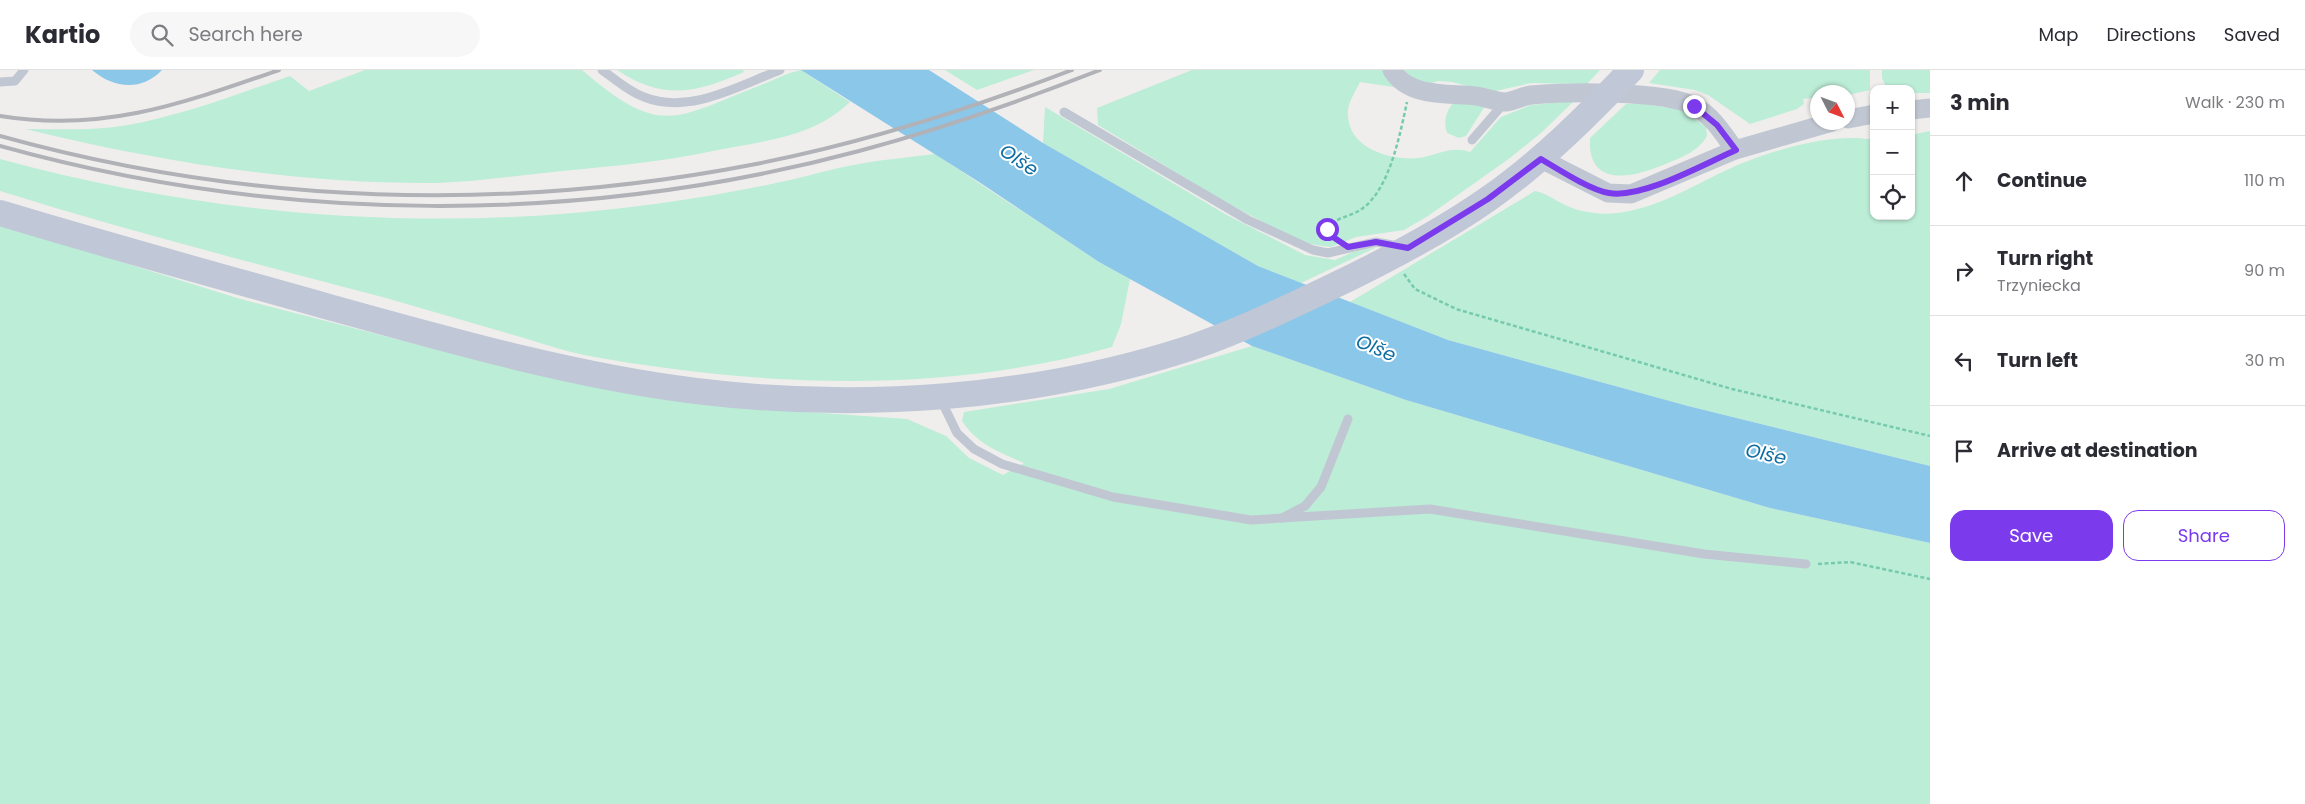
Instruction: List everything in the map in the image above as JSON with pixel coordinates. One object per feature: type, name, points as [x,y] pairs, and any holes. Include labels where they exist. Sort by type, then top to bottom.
[{"type":"main road","points":[[0,213],[431,335],[644,383],[734,395],[822,399],[940,397],[1085,376],[1193,347],[1275,314],[1390,258],[1488,199],[1541,159],[1575,128],[1631,70]]},
{"type":"street","points":[[1392,70],[1396,77],[1406,84],[1424,91],[1476,96],[1505,102],[1530,95],[1601,94],[1667,97],[1694,106],[1707,115],[1736,150]]},
{"type":"street","points":[[1915,110],[1930,108]]},
{"type":"street","points":[[1855,118],[1870,115]]},
{"type":"street","points":[[1541,159],[1608,193],[1631,194],[1736,150],[1810,128]]},
{"type":"lane","points":[[0,82],[15,81],[24,70]]},
{"type":"lane","points":[[602,70],[643,97],[673,104],[699,100],[780,70]]},
{"type":"lane","points":[[1472,140],[1505,102]]},
{"type":"lane","points":[[1064,112],[1223,206],[1281,237],[1313,250],[1328,253],[1376,242],[1390,258]]},
{"type":"lane","points":[[940,397],[957,433],[974,449],[1002,464],[1113,497],[1148,504],[1251,520],[1430,509],[1704,554],[1806,564]]},
{"type":"lane","points":[[1282,518],[1305,506],[1321,487],[1348,418]]},
{"type":"path","points":[[1348,247],[1330,235],[1327,229],[1331,223],[1364,208],[1380,188],[1402,127],[1408,102],[1406,84]]},
{"type":"path","points":[[1390,258],[1415,289],[1456,309],[1732,388],[1930,436]]},
{"type":"path","points":[[1806,564],[1850,562],[1930,579]]},
{"type":"green space","points":[[365,70],[582,70],[609,92],[631,106],[650,114],[669,116],[707,107],[801,70],[850,102],[836,114],[820,123],[803,131],[768,141],[638,163],[483,180],[436,183],[332,180],[229,169],[76,141],[25,129],[89,129],[128,125],[190,110],[290,76],[309,91]]},
{"type":"green space","points":[[617,70],[743,70],[744,72],[695,89],[665,90],[634,80]]},
{"type":"green space","points":[[945,70],[1034,70],[977,90]]},
{"type":"green space","points":[[1192,70],[1384,70],[1400,88],[1360,82],[1348,110],[1349,123],[1353,134],[1371,149],[1382,154],[1406,158],[1425,157],[1450,150],[1470,152],[1501,117],[1531,105],[1574,101],[1541,133],[1510,158],[1428,216],[1404,230],[1356,237],[1331,247],[1296,240],[1220,199],[1098,125],[1097,108]]},
{"type":"green space","points":[[1404,70],[1600,70],[1587,84],[1531,83],[1491,92],[1452,82],[1438,81],[1428,84],[1415,81]]},
{"type":"green space","points":[[1660,70],[1870,70],[1870,90],[1855,93],[1855,85],[1810,85],[1810,98],[1803,99],[1804,104],[1797,109],[1750,124],[1708,95],[1695,90],[1649,83]]},
{"type":"green space","points":[[1882,70],[1930,70],[1930,93],[1915,93],[1915,85],[1885,85],[1882,78]]},
{"type":"green space","points":[[1454,102],[1485,106],[1466,136],[1459,138],[1447,133],[1445,124],[1446,116]]},
{"type":"green space","points":[[1639,103],[1683,110],[1706,127],[1707,136],[1699,146],[1688,154],[1651,170],[1625,175],[1614,175],[1604,172],[1596,165],[1591,154],[1590,138],[1626,104]]},
{"type":"green space","points":[[1045,107],[1225,214],[1305,255],[1335,260],[1353,252],[1377,247],[1301,283],[1258,266],[1043,143]]},
{"type":"green space","points":[[1930,131],[1930,466],[1688,406],[1448,340],[1350,302],[1535,191],[1578,210],[1604,214],[1621,213],[1642,208],[1668,198],[1763,155],[1820,141],[1857,138],[1870,140],[1870,220],[1915,220],[1915,134]]},
{"type":"green space","points":[[935,154],[1099,262],[1130,279],[1121,324],[1112,347],[1047,362],[982,373],[916,379],[849,381],[782,379],[650,366],[569,352],[386,298],[241,260],[0,191],[0,159],[80,179],[161,195],[243,207],[325,214],[408,218],[490,218],[573,213],[672,202],[722,194],[882,160]]},
{"type":"green space","points":[[0,224],[237,298],[509,368],[721,406],[907,419],[946,436],[969,458],[1003,475],[1024,463],[989,447],[974,436],[962,421],[964,412],[1109,389],[1252,346],[1406,400],[1770,508],[1930,543],[1930,804],[0,804]]},
{"type":"water","points":[[92,70],[162,70],[145,82],[127,85],[109,81]]},
{"type":"water","name":"Olše","points":[[801,70],[929,70],[1043,143],[1258,266],[1448,340],[1688,406],[1930,466],[1930,543],[1770,508],[1406,400],[1252,346],[1099,262],[979,182]]},
{"type":"railway","points":[[0,116],[74,121],[109,118],[176,104],[279,70]]},
{"type":"railway","points":[[0,136],[93,159],[187,176],[282,188],[376,194],[472,195],[567,190],[662,180],[796,156],[916,124],[1072,70]]},
{"type":"railway","points":[[0,146],[106,172],[213,190],[321,202],[430,206],[538,203],[646,193],[753,176],[859,151],[981,114],[1100,70]]},
{"type":"route","points":[[1327,229],[1330,235],[1338,242],[1348,247],[1376,242],[1408,248],[1488,199],[1541,159],[1576,179],[1608,193],[1631,194],[1736,150],[1717,125],[1694,106]]}]
